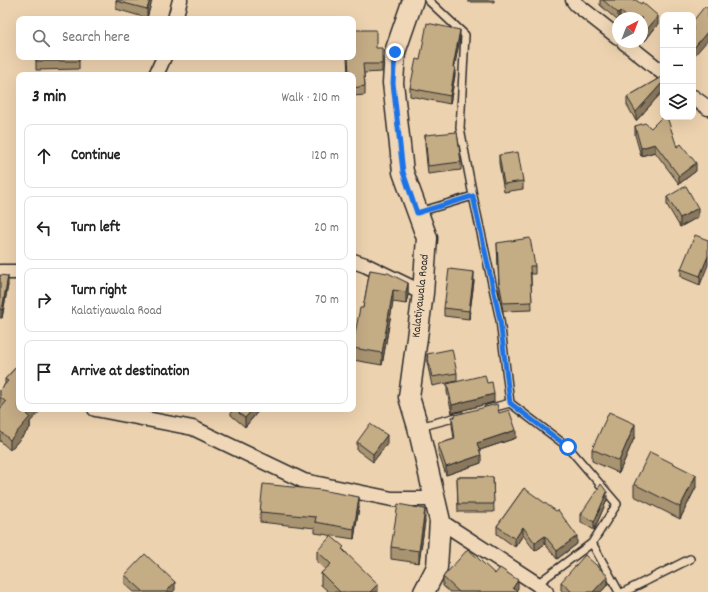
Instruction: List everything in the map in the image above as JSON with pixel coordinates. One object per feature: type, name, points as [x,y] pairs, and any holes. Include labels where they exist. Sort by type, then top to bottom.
[{"type":"street","points":[[176,16],[180,0]]},
{"type":"street","name":"Kalatiyawala Road","points":[[413,0],[395,52],[393,83],[403,172],[427,238],[423,293],[409,397],[418,427],[440,521],[437,567],[424,592]]},
{"type":"street","points":[[573,0],[612,32]]},
{"type":"street","points":[[632,48],[660,71]]},
{"type":"street","points":[[157,72],[163,60]]},
{"type":"street","points":[[696,98],[708,108]]},
{"type":"street","points":[[356,262],[423,293]]},
{"type":"street","points":[[0,272],[16,272]]},
{"type":"street","points":[[110,412],[192,428],[304,482],[392,499],[436,499]]},
{"type":"street","points":[[440,521],[541,588]]},
{"type":"lane","points":[[428,0],[465,35],[460,128],[500,320],[510,403],[568,447],[617,504],[592,543],[541,588]]},
{"type":"lane","points":[[417,213],[473,196]]},
{"type":"lane","points":[[480,411],[510,403]]},
{"type":"lane","points":[[418,427],[472,413]]},
{"type":"lane","points":[[592,543],[619,592]]},
{"type":"lane","points":[[624,592],[690,559]]},
{"type":"building","points":[[116,0],[150,0],[147,9]]},
{"type":"building","points":[[603,0],[636,0],[641,4],[642,2],[658,16],[648,28],[648,12],[617,12]]},
{"type":"building","points":[[705,6],[708,9],[708,31],[696,45],[696,17]]},
{"type":"building","points":[[427,23],[460,30],[453,67],[455,67],[450,96],[410,88],[416,59],[420,60]]},
{"type":"building","points":[[356,30],[376,30],[376,48],[382,48],[382,64],[363,64],[365,86],[356,88],[356,72],[349,72],[348,60],[356,60]]},
{"type":"building","points":[[36,60],[79,60],[79,61]]},
{"type":"building","points":[[660,78],[660,85],[636,112],[627,97]]},
{"type":"building","points":[[660,119],[668,120],[677,147],[681,144],[696,163],[679,176],[655,144],[641,148],[635,126],[645,123],[651,128]]},
{"type":"building","points":[[457,132],[461,162],[428,166],[425,135]]},
{"type":"building","points":[[518,152],[523,181],[504,184],[499,155]]},
{"type":"building","points":[[686,186],[698,208],[680,218],[667,197]]},
{"type":"building","points":[[695,235],[708,240],[708,256],[700,276],[681,269]]},
{"type":"building","points":[[530,238],[535,266],[530,266],[532,302],[503,303],[499,282],[497,243]]},
{"type":"building","points":[[449,269],[474,272],[469,311],[444,308]]},
{"type":"building","points":[[370,270],[388,273],[408,283],[406,292],[393,290],[382,353],[356,349],[356,329],[360,308],[363,308]]},
{"type":"building","points":[[0,275],[8,276],[2,310],[0,309]]},
{"type":"building","points":[[452,349],[457,373],[432,377],[427,354]]},
{"type":"building","points":[[16,367],[16,412],[29,412],[27,414],[30,417],[10,440],[0,431],[0,409],[6,402],[0,397],[0,390],[8,381],[5,379]]},
{"type":"building","points":[[485,375],[487,383],[492,382],[494,394],[452,405],[447,384]]},
{"type":"building","points":[[497,404],[499,413],[509,410],[516,430],[477,443],[481,455],[446,467],[438,444],[455,439],[452,417]]},
{"type":"building","points":[[238,412],[250,412],[245,418]]},
{"type":"building","points":[[609,412],[635,424],[619,461],[592,449]]},
{"type":"building","points":[[370,424],[387,435],[373,454],[357,442]]},
{"type":"building","points":[[650,452],[696,475],[680,507],[634,484]]},
{"type":"building","points":[[457,477],[493,477],[494,504],[458,504]]},
{"type":"building","points":[[263,484],[321,490],[359,497],[354,529],[315,522],[316,517],[260,512]]},
{"type":"building","points":[[601,484],[607,492],[594,522],[581,514]]},
{"type":"building","points":[[524,488],[556,511],[558,510],[577,536],[557,551],[545,536],[535,543],[523,527],[515,539],[497,526]]},
{"type":"building","points":[[398,504],[425,509],[419,551],[391,547]]},
{"type":"building","points":[[331,536],[344,547],[342,549],[378,584],[370,592],[340,592],[321,573],[331,564],[317,551]]},
{"type":"building","points":[[468,549],[495,574],[500,568],[518,580],[513,588],[518,592],[459,592],[443,577]]},
{"type":"building","points":[[145,554],[175,582],[166,592],[144,592],[125,575]]},
{"type":"building","points":[[585,555],[608,576],[593,592],[572,592],[561,582]]},
{"type":"route","points":[[395,52],[393,83],[403,172],[417,213],[473,196],[500,320],[510,403],[568,447]]}]
